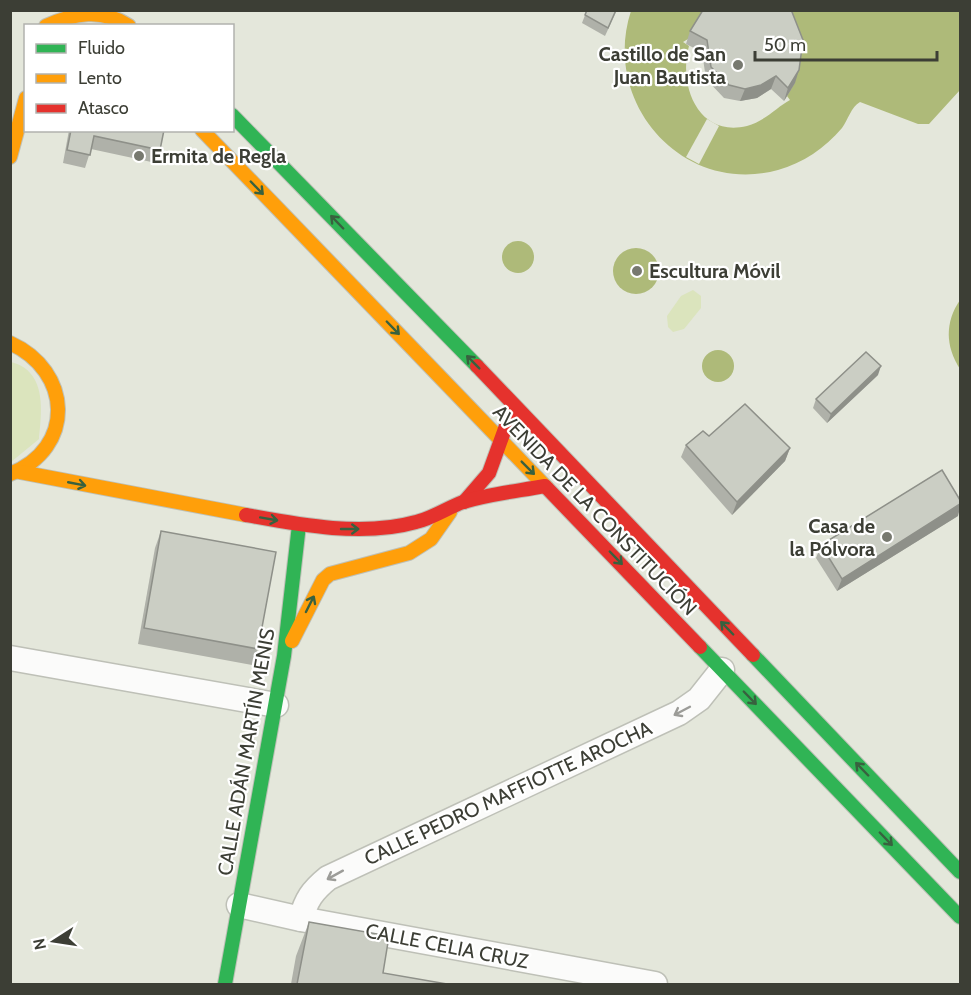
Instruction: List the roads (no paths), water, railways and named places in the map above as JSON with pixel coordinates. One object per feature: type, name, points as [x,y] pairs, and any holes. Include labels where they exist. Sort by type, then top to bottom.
[{"type":"main road","points":[[93,12],[102,24]]},
{"type":"main road","points":[[49,24],[61,18],[93,12],[115,16],[126,24]]},
{"type":"main road","points":[[10,157],[24,105]]},
{"type":"main road","name":"AVENIDA DE LA CONSTITUCIÓN","points":[[234,117],[514,404],[960,872]]},
{"type":"main road","name":"AVENIDA DE LA CONSTITUCIÓN","points":[[204,132],[960,917]]},
{"type":"main road","points":[[10,343],[34,356],[43,366],[56,390],[58,407],[52,442],[36,464],[15,473]]},
{"type":"main road","points":[[284,656],[323,579],[330,574],[394,558],[412,551],[432,538],[458,505],[489,473],[514,404]]},
{"type":"main road","points":[[15,473],[299,525],[343,529],[401,525],[458,505],[545,486]]},
{"type":"main road","name":"CALLE ADÁN MARTÍN MENIS","points":[[225,984],[284,656],[299,525]]},
{"type":"street","points":[[10,658],[276,705]]},
{"type":"street","name":"CALLE PEDRO MAFFIOTTE AROCHA","points":[[301,919],[305,901],[328,878],[679,713],[699,699],[722,670]]},
{"type":"street","name":"CALLE CELIA CRUZ","points":[[239,905],[301,919],[655,984]]},
{"type":"place","name":"Castillo de San Juan Bautista","points":[[738,65]]},
{"type":"place","name":"Ermita de Regla","points":[[139,156]]},
{"type":"place","name":"Escultura Móvil","points":[[637,271]]},
{"type":"place","name":"Casa de la Pólvora","points":[[887,537]]}]
